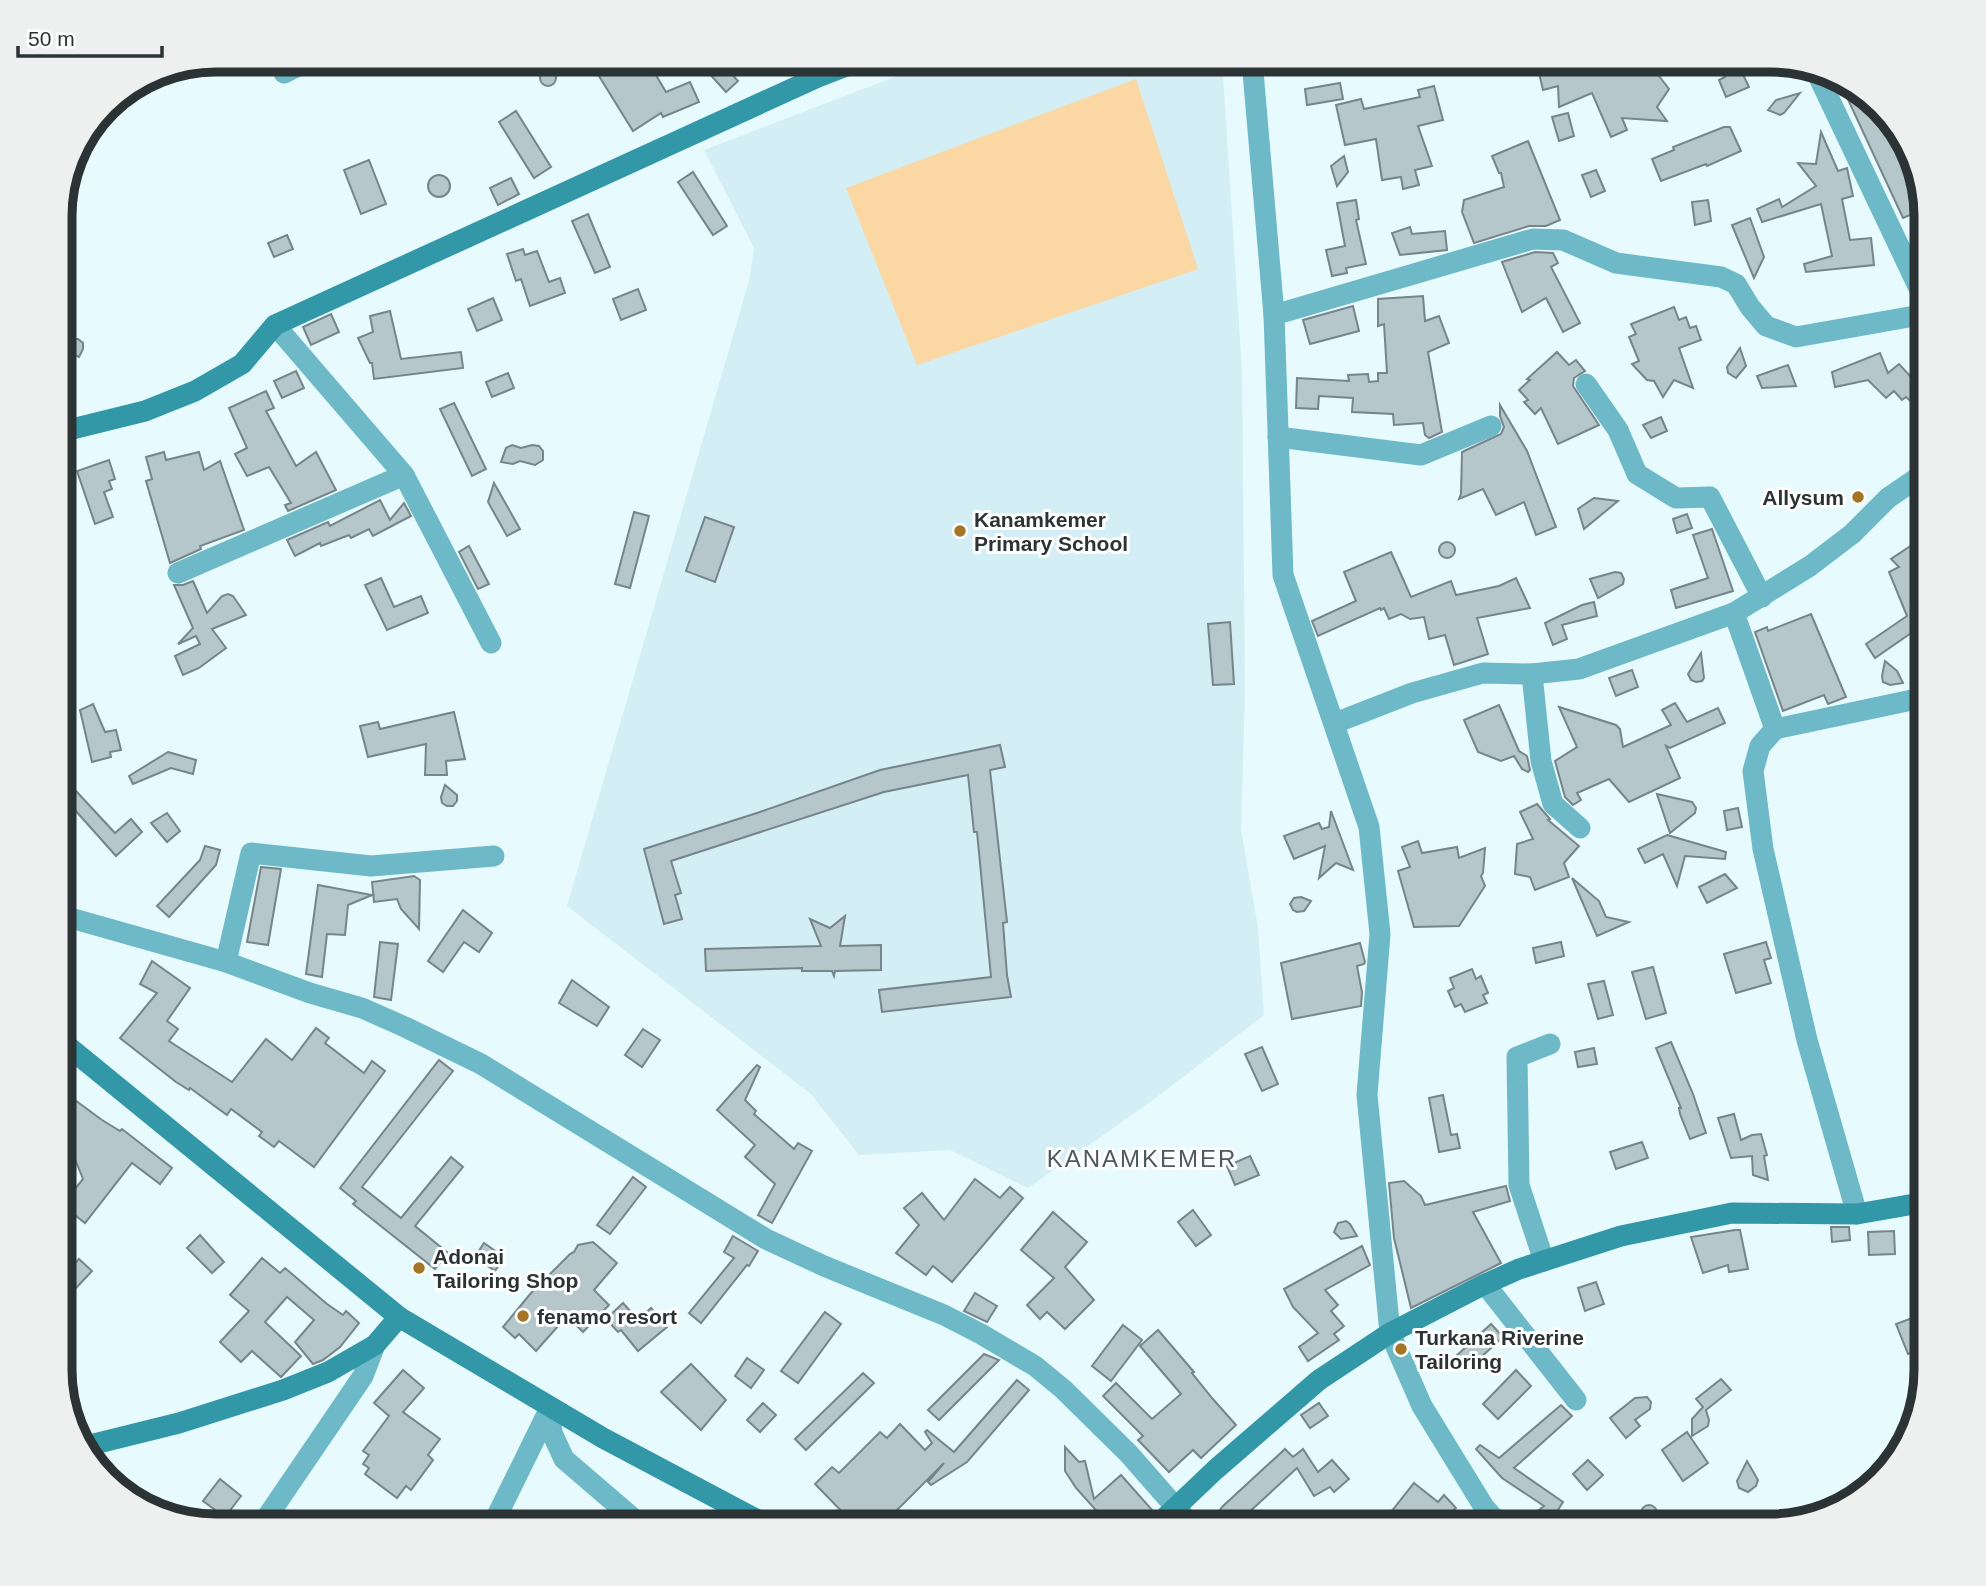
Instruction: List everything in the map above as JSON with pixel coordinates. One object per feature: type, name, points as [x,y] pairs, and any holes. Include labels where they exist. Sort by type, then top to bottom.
[{"type":"street","points":[[818,77],[825,72]]},
{"type":"street","points":[[72,429],[145,411],[195,391],[242,364],[275,326],[831,72]]},
{"type":"street","points":[[1253,72],[1274,315],[1283,575],[1369,827],[1380,934],[1367,1095],[1387,1279],[1390,1333],[1422,1406],[1490,1514]]},
{"type":"street","points":[[1821,81],[1914,276]]},
{"type":"street","points":[[1274,315],[1533,239],[1563,240],[1616,263],[1721,277],[1736,284],[1766,326],[1796,337],[1914,316]]},
{"type":"street","points":[[275,326],[404,475],[491,643]]},
{"type":"street","points":[[1586,384],[1618,430],[1637,474],[1676,498],[1710,497],[1762,597]]},
{"type":"street","points":[[1278,437],[1422,455],[1491,426]]},
{"type":"street","points":[[178,573],[404,475]]},
{"type":"street","points":[[1335,723],[1412,693],[1483,673],[1532,674],[1579,669],[1734,613],[1842,542],[1888,498],[1914,481]]},
{"type":"street","points":[[1734,613],[1775,729]]},
{"type":"street","points":[[1532,674],[1541,761],[1553,804],[1580,828]]},
{"type":"street","points":[[1857,1214],[1807,1040],[1763,849],[1753,771],[1760,746],[1775,729],[1914,699]]},
{"type":"street","points":[[226,962],[251,853],[371,866],[494,856]]},
{"type":"street","points":[[72,918],[226,962],[310,993],[362,1008],[481,1064],[766,1239],[944,1315],[1006,1347],[1035,1366],[1095,1418],[1182,1514]]},
{"type":"street","points":[[1544,1261],[1519,1185],[1517,1058],[1550,1044]]},
{"type":"street","points":[[72,1050],[399,1317],[550,1408],[745,1514]]},
{"type":"street","points":[[1169,1514],[1319,1380],[1390,1333],[1485,1284],[1621,1236],[1732,1213],[1857,1214],[1914,1204]]},
{"type":"street","points":[[1485,1284],[1576,1400]]},
{"type":"street","points":[[270,1514],[363,1376],[375,1345],[399,1317]]},
{"type":"street","points":[[93,1444],[179,1423],[283,1390],[328,1372],[375,1345]]},
{"type":"street","points":[[498,1514],[550,1408]]},
{"type":"street","points":[[550,1408],[552,1433],[564,1459],[627,1514]]},
{"type":"shaded area","name":"Kanamkemer Primary School","points":[[908,72],[1223,72],[1242,371],[1245,692],[1241,829],[1258,928],[1264,1015],[1153,1100],[1028,1188],[950,1150],[859,1155],[811,1094],[567,906],[749,281],[754,248],[704,150]]},
{"type":"shaded area","points":[[1136,79],[1198,269],[917,365],[846,188]]},
{"type":"building","points":[[542,72],[554,72],[556,81],[551,86],[545,86],[540,81]]},
{"type":"building","points":[[596,72],[654,72],[666,92],[690,82],[699,102],[663,117],[661,113],[633,131]]},
{"type":"building","points":[[708,72],[730,72],[738,81],[726,92]]},
{"type":"building","points":[[1539,72],[1656,72],[1669,89],[1657,107],[1667,121],[1622,118],[1627,130],[1611,137],[1592,93],[1559,107],[1558,86],[1543,90]]},
{"type":"building","points":[[1722,72],[1742,72],[1749,87],[1726,97],[1719,80],[1725,77]]},
{"type":"building","points":[[1340,83],[1343,99],[1307,105],[1305,89]]},
{"type":"building","points":[[1434,86],[1443,120],[1418,126],[1432,166],[1415,170],[1419,185],[1403,189],[1401,177],[1382,180],[1376,139],[1345,145],[1336,105],[1361,99],[1364,109],[1420,97],[1418,90]]},
{"type":"building","points":[[1800,93],[1784,113],[1780,115],[1768,110],[1776,100]]},
{"type":"building","points":[[1845,93],[1872,114],[1899,152],[1907,170],[1914,207],[1914,213],[1903,218]]},
{"type":"building","points":[[516,111],[551,167],[534,178],[499,122]]},
{"type":"building","points":[[1568,113],[1574,136],[1559,141],[1552,117]]},
{"type":"building","points":[[1730,127],[1741,151],[1707,166],[1706,164],[1661,181],[1652,159],[1674,150],[1673,147]]},
{"type":"building","points":[[1821,132],[1838,171],[1847,168],[1853,196],[1842,199],[1850,240],[1871,238],[1874,265],[1806,272],[1804,264],[1832,256],[1821,204],[1762,222],[1757,209],[1779,199],[1782,207],[1816,186],[1798,163],[1816,164]]},
{"type":"building","points":[[1528,141],[1560,220],[1546,226],[1529,226],[1474,243],[1462,212],[1464,200],[1504,187],[1501,173],[1492,156]]},
{"type":"building","points":[[1344,156],[1348,172],[1337,186],[1331,166]]},
{"type":"building","points":[[369,160],[386,204],[361,214],[344,170]]},
{"type":"building","points":[[1596,170],[1605,191],[1591,197],[1582,175]]},
{"type":"building","points":[[693,172],[727,226],[713,235],[678,182]]},
{"type":"building","points":[[439,175],[447,178],[450,186],[447,194],[439,197],[431,194],[428,186],[431,178]]},
{"type":"building","points":[[511,178],[519,194],[498,205],[490,188]]},
{"type":"building","points":[[1356,200],[1359,219],[1356,220],[1366,264],[1346,268],[1347,273],[1332,276],[1326,250],[1345,246],[1337,203]]},
{"type":"building","points":[[1708,200],[1711,221],[1695,225],[1692,202]]},
{"type":"building","points":[[588,214],[610,267],[595,273],[572,221]]},
{"type":"building","points":[[1750,218],[1764,257],[1754,278],[1732,225]]},
{"type":"building","points":[[1410,227],[1412,234],[1445,231],[1447,250],[1400,255],[1392,233]]},
{"type":"building","points":[[287,235],[293,249],[274,257],[268,243]]},
{"type":"building","points":[[523,249],[525,255],[537,251],[549,282],[560,278],[565,293],[530,306],[521,279],[516,281],[507,254]]},
{"type":"building","points":[[1535,252],[1553,253],[1558,263],[1551,267],[1580,323],[1563,332],[1546,298],[1522,312],[1502,262]]},
{"type":"building","points":[[638,289],[646,310],[621,320],[613,299]]},
{"type":"building","points":[[1423,296],[1425,321],[1439,316],[1449,343],[1428,352],[1442,432],[1429,438],[1425,435],[1423,423],[1394,425],[1393,414],[1352,412],[1353,398],[1319,396],[1318,409],[1296,408],[1297,378],[1349,381],[1348,375],[1368,374],[1369,382],[1378,381],[1378,373],[1387,373],[1384,324],[1378,326],[1378,299]]},
{"type":"building","points":[[493,298],[502,320],[477,331],[468,309]]},
{"type":"building","points":[[1353,306],[1359,331],[1310,344],[1303,320]]},
{"type":"building","points":[[1674,307],[1679,320],[1686,317],[1690,328],[1696,326],[1701,340],[1679,348],[1693,388],[1674,380],[1663,397],[1654,381],[1647,380],[1632,364],[1639,361],[1629,337],[1636,334],[1631,324]]},
{"type":"building","points":[[390,311],[401,359],[461,352],[463,368],[374,379],[372,363],[358,338],[373,332],[370,316]]},
{"type":"building","points":[[331,314],[339,332],[311,345],[303,327]]},
{"type":"building","points":[[72,339],[83,343],[79,357],[72,354]]},
{"type":"building","points":[[1740,348],[1746,366],[1736,378],[1728,373],[1727,367]]},
{"type":"building","points":[[1557,352],[1569,365],[1576,360],[1585,371],[1574,378],[1573,386],[1599,425],[1558,444],[1541,408],[1535,414],[1524,402],[1528,400],[1519,390],[1530,380],[1527,379]]},
{"type":"building","points":[[1880,353],[1888,373],[1899,364],[1914,380],[1914,404],[1906,397],[1902,400],[1894,391],[1886,398],[1868,380],[1835,387],[1832,372]]},
{"type":"building","points":[[1788,365],[1796,386],[1762,388],[1757,376]]},
{"type":"building","points":[[296,371],[304,388],[282,398],[274,381]]},
{"type":"building","points":[[508,373],[514,388],[492,397],[486,382]]},
{"type":"building","points":[[266,391],[274,408],[266,411],[296,466],[316,452],[336,490],[288,511],[285,505],[291,503],[269,467],[247,476],[235,454],[247,448],[229,408]]},
{"type":"building","points":[[454,403],[486,469],[472,476],[440,409]]},
{"type":"building","points":[[1500,405],[1527,451],[1556,527],[1536,535],[1524,502],[1496,515],[1483,489],[1459,499],[1462,452],[1501,434],[1504,427]]},
{"type":"building","points":[[1661,417],[1667,431],[1651,438],[1643,425]]},
{"type":"building","points":[[512,445],[521,448],[539,446],[543,451],[543,460],[535,465],[520,461],[513,464],[501,462],[506,448]]},
{"type":"building","points":[[164,452],[166,460],[199,452],[204,470],[220,461],[244,530],[200,546],[201,549],[170,563],[146,481],[152,479],[146,457]]},
{"type":"building","points":[[109,460],[115,479],[109,481],[112,489],[104,492],[113,517],[95,524],[77,471]]},
{"type":"building","points":[[494,483],[520,529],[507,536],[488,502]]},
{"type":"building","points":[[1594,498],[1618,501],[1584,529],[1578,509]]},
{"type":"building","points":[[380,500],[390,520],[404,503],[411,516],[373,536],[369,529],[351,538],[349,535],[321,546],[320,543],[295,556],[287,540],[328,522],[330,526]]},
{"type":"building","points":[[634,512],[649,516],[630,588],[615,584]]},
{"type":"building","points":[[1687,514],[1692,528],[1677,533],[1673,519]]},
{"type":"building","points":[[705,517],[734,527],[715,582],[686,571]]},
{"type":"building","points":[[1712,529],[1733,591],[1676,608],[1671,590],[1708,578],[1693,535]]},
{"type":"building","points":[[1447,542],[1453,544],[1453,556],[1447,558],[1441,556],[1439,550],[1441,544]]},
{"type":"building","points":[[1914,544],[1914,631],[1875,658],[1866,644],[1907,616],[1889,572],[1899,567],[1891,559]]},
{"type":"building","points":[[469,546],[489,584],[478,589],[459,552]]},
{"type":"building","points":[[1391,552],[1411,597],[1451,581],[1456,595],[1499,586],[1516,578],[1530,608],[1477,618],[1488,654],[1454,665],[1445,635],[1429,639],[1424,617],[1410,619],[1401,614],[1389,619],[1384,608],[1318,636],[1312,621],[1356,601],[1344,572]]},
{"type":"building","points":[[1615,572],[1621,573],[1623,584],[1598,598],[1590,579]]},
{"type":"building","points":[[381,578],[394,607],[421,596],[428,613],[387,630],[365,585]]},
{"type":"building","points":[[193,581],[207,613],[222,596],[228,594],[233,596],[246,615],[212,629],[226,648],[199,668],[183,675],[175,656],[200,644],[196,636],[178,644],[193,628],[174,585]]},
{"type":"building","points":[[1594,602],[1597,616],[1562,625],[1567,639],[1553,645],[1545,623]]},
{"type":"building","points":[[1811,614],[1846,697],[1828,704],[1824,695],[1783,711],[1755,632],[1767,627],[1768,631]]},
{"type":"building","points":[[1230,622],[1234,684],[1213,685],[1208,624]]},
{"type":"building","points":[[1701,653],[1704,678],[1696,682],[1691,680],[1688,674]]},
{"type":"building","points":[[1885,661],[1897,671],[1903,683],[1890,685],[1883,682]]},
{"type":"building","points":[[1632,670],[1638,687],[1616,696],[1609,678]]},
{"type":"building","points":[[1675,703],[1687,722],[1718,708],[1725,723],[1670,748],[1666,746],[1680,778],[1629,802],[1609,779],[1577,793],[1581,800],[1573,805],[1565,797],[1555,761],[1577,747],[1559,707],[1616,725],[1620,729],[1623,747],[1671,725],[1662,710]]},
{"type":"building","points":[[93,704],[105,732],[116,730],[121,750],[110,752],[111,757],[92,762],[80,710]]},
{"type":"building","points":[[1499,705],[1519,751],[1527,756],[1530,770],[1528,772],[1522,769],[1514,756],[1501,761],[1478,752],[1464,720]]},
{"type":"building","points":[[454,712],[465,759],[446,761],[447,775],[425,775],[426,744],[368,757],[360,726],[378,722],[380,729]]},
{"type":"building","points":[[1000,745],[1005,767],[990,770],[1007,922],[1003,923],[1011,997],[882,1012],[879,990],[991,977],[977,832],[974,832],[968,775],[884,792],[671,861],[681,893],[675,895],[682,919],[664,924],[644,849],[880,770]]},
{"type":"building","points":[[168,752],[196,760],[193,774],[171,768],[133,784],[129,776]]},
{"type":"building","points":[[445,785],[457,795],[453,806],[442,803]]},
{"type":"building","points":[[76,791],[115,833],[131,819],[142,832],[116,856],[72,807],[72,795]]},
{"type":"building","points":[[1657,794],[1692,802],[1696,808],[1695,813],[1670,833]]},
{"type":"building","points":[[1537,804],[1550,819],[1548,820],[1579,846],[1564,863],[1569,877],[1535,890],[1530,877],[1515,874],[1517,844],[1533,839],[1520,812]]},
{"type":"building","points":[[1738,808],[1742,827],[1727,830],[1724,811]]},
{"type":"building","points":[[1331,811],[1353,870],[1336,863],[1319,878],[1325,846],[1294,859],[1284,836],[1319,823],[1322,829],[1329,827]]},
{"type":"building","points":[[167,813],[180,831],[167,842],[151,823]]},
{"type":"building","points":[[1667,835],[1726,852],[1725,859],[1685,856],[1677,886],[1663,854],[1645,863],[1638,849]]},
{"type":"building","points":[[1418,841],[1422,853],[1457,847],[1459,858],[1485,848],[1481,876],[1485,886],[1459,926],[1414,927],[1398,871],[1410,867],[1402,847]]},
{"type":"building","points":[[205,846],[220,850],[216,865],[169,917],[157,906],[200,860]]},
{"type":"building","points":[[261,867],[281,869],[268,945],[247,942]]},
{"type":"building","points":[[1725,874],[1737,888],[1707,903],[1699,887]]},
{"type":"building","points":[[414,876],[420,880],[419,929],[401,909],[397,899],[374,902],[372,882]]},
{"type":"building","points":[[1572,878],[1599,901],[1606,917],[1629,922],[1597,936]]},
{"type":"building","points":[[318,885],[372,895],[348,905],[345,935],[327,934],[322,977],[306,974]]},
{"type":"building","points":[[1301,897],[1311,901],[1304,911],[1297,912],[1290,904],[1294,898]]},
{"type":"building","points":[[463,910],[492,933],[479,952],[464,942],[443,972],[428,961]]},
{"type":"building","points":[[845,916],[840,946],[881,945],[881,970],[835,971],[834,976],[832,971],[802,971],[802,968],[706,971],[705,949],[821,946],[810,919],[830,928]]},
{"type":"building","points":[[380,942],[398,944],[391,1000],[374,997]]},
{"type":"building","points":[[1561,942],[1564,956],[1536,963],[1533,948]]},
{"type":"building","points":[[1766,942],[1771,958],[1764,960],[1771,983],[1736,993],[1724,954]]},
{"type":"building","points":[[1360,943],[1365,962],[1357,966],[1362,992],[1361,1006],[1292,1019],[1281,963]]},
{"type":"building","points":[[152,961],[190,988],[167,1021],[178,1029],[169,1041],[232,1082],[266,1039],[292,1060],[316,1028],[329,1038],[325,1043],[364,1073],[372,1061],[385,1071],[314,1167],[279,1141],[274,1147],[259,1136],[262,1132],[231,1109],[227,1115],[190,1088],[189,1090],[176,1082],[120,1038],[157,993],[140,984]]},
{"type":"building","points":[[1653,967],[1666,1013],[1646,1019],[1632,972]]},
{"type":"building","points":[[1472,969],[1476,979],[1481,976],[1488,993],[1483,995],[1487,1003],[1465,1012],[1461,1004],[1455,1007],[1448,991],[1454,988],[1450,978]]},
{"type":"building","points":[[572,980],[609,1007],[597,1026],[559,1003]]},
{"type":"building","points":[[1604,981],[1613,1015],[1598,1019],[1588,984]]},
{"type":"building","points":[[643,1029],[660,1040],[642,1067],[625,1055]]},
{"type":"building","points":[[1671,1042],[1706,1133],[1690,1139],[1680,1114],[1681,1108],[1656,1048]]},
{"type":"building","points":[[1262,1047],[1278,1084],[1262,1091],[1245,1054]]},
{"type":"building","points":[[1594,1048],[1597,1064],[1578,1067],[1575,1052]]},
{"type":"building","points":[[439,1060],[453,1071],[362,1187],[401,1218],[451,1157],[463,1167],[415,1226],[448,1253],[435,1269],[353,1204],[356,1201],[340,1188]]},
{"type":"building","points":[[757,1065],[760,1067],[745,1100],[756,1111],[754,1114],[794,1149],[798,1143],[812,1151],[772,1223],[758,1215],[775,1184],[745,1157],[755,1145],[717,1110]]},
{"type":"building","points":[[1443,1095],[1451,1135],[1457,1134],[1460,1148],[1439,1152],[1429,1098]]},
{"type":"building","points":[[72,1098],[102,1120],[120,1131],[122,1129],[172,1168],[160,1184],[132,1163],[85,1223],[72,1213],[72,1193],[83,1179],[73,1154]]},
{"type":"building","points":[[1734,1114],[1741,1140],[1761,1134],[1767,1155],[1764,1156],[1768,1180],[1753,1175],[1752,1156],[1731,1158],[1718,1118]]},
{"type":"building","points":[[1642,1142],[1648,1158],[1616,1169],[1610,1152]]},
{"type":"building","points":[[1250,1156],[1259,1175],[1235,1185],[1227,1166]]},
{"type":"building","points":[[633,1177],[646,1187],[610,1234],[597,1225]]},
{"type":"building","points":[[975,1179],[1000,1198],[1010,1187],[1023,1198],[952,1282],[933,1266],[926,1275],[896,1253],[919,1225],[904,1208],[922,1193],[944,1220]]},
{"type":"building","points":[[1404,1181],[1421,1196],[1425,1205],[1506,1186],[1510,1201],[1473,1212],[1501,1263],[1411,1308],[1394,1238],[1389,1183]]},
{"type":"building","points":[[1193,1210],[1211,1235],[1196,1246],[1178,1222]]},
{"type":"building","points":[[1053,1212],[1087,1242],[1065,1267],[1094,1300],[1065,1329],[1047,1312],[1040,1319],[1027,1305],[1054,1278],[1021,1250]]},
{"type":"building","points":[[1346,1221],[1357,1236],[1341,1239],[1334,1232],[1338,1223]]},
{"type":"building","points":[[1831,1227],[1849,1227],[1850,1240],[1832,1242]]},
{"type":"building","points":[[1740,1230],[1748,1269],[1729,1272],[1728,1265],[1703,1273],[1691,1237]]},
{"type":"building","points":[[1894,1231],[1895,1254],[1869,1255],[1868,1232]]},
{"type":"building","points":[[200,1235],[224,1262],[212,1273],[187,1248]]},
{"type":"building","points":[[733,1236],[758,1251],[749,1266],[747,1265],[701,1323],[689,1313],[734,1258],[724,1252]]},
{"type":"building","points":[[593,1242],[617,1263],[594,1290],[609,1305],[583,1332],[567,1316],[536,1351],[519,1334],[515,1338],[503,1327],[531,1293],[578,1245]]},
{"type":"building","points":[[484,1243],[504,1257],[495,1271],[475,1257]]},
{"type":"building","points":[[1362,1246],[1370,1265],[1325,1290],[1338,1305],[1331,1311],[1344,1326],[1334,1334],[1339,1340],[1308,1361],[1299,1347],[1318,1333],[1293,1307],[1284,1289]]},
{"type":"building","points":[[262,1258],[280,1273],[285,1268],[327,1304],[343,1315],[346,1311],[359,1323],[340,1347],[313,1364],[295,1342],[314,1320],[287,1297],[265,1322],[301,1356],[281,1377],[252,1351],[241,1362],[220,1342],[249,1311],[230,1295]]},
{"type":"building","points":[[79,1259],[92,1271],[76,1288],[72,1284],[72,1266]]},
{"type":"building","points":[[1596,1282],[1604,1304],[1585,1311],[1578,1288]]},
{"type":"building","points":[[975,1293],[997,1306],[987,1322],[964,1311]]},
{"type":"building","points":[[623,1303],[638,1320],[651,1308],[667,1327],[638,1351],[621,1330],[618,1332],[606,1319]]},
{"type":"building","points":[[825,1312],[841,1324],[798,1383],[781,1371]]},
{"type":"building","points":[[1914,1317],[1914,1351],[1908,1354],[1896,1324]]},
{"type":"building","points":[[1491,1324],[1503,1337],[1467,1370],[1455,1357]]},
{"type":"building","points":[[1123,1325],[1142,1340],[1111,1381],[1092,1366]]},
{"type":"building","points":[[1158,1330],[1236,1425],[1201,1458],[1193,1450],[1169,1472],[1138,1440],[1143,1436],[1103,1396],[1116,1383],[1152,1419],[1181,1394],[1140,1346]]},
{"type":"building","points":[[984,1354],[999,1360],[939,1420],[928,1410]]},
{"type":"building","points":[[747,1358],[764,1370],[751,1388],[735,1376]]},
{"type":"building","points":[[691,1364],[726,1400],[701,1430],[661,1392]]},
{"type":"building","points":[[403,1370],[424,1388],[403,1412],[440,1439],[428,1455],[433,1460],[411,1490],[406,1486],[397,1498],[365,1474],[369,1468],[363,1464],[369,1455],[363,1451],[389,1416],[374,1403]]},
{"type":"building","points":[[1516,1370],[1531,1386],[1498,1419],[1483,1404]]},
{"type":"building","points":[[863,1373],[874,1383],[806,1450],[795,1439]]},
{"type":"building","points":[[1721,1379],[1731,1390],[1706,1410],[1708,1426],[1692,1436],[1692,1419],[1703,1407],[1696,1399]]},
{"type":"building","points":[[1017,1380],[1029,1390],[967,1462],[931,1485],[928,1482],[944,1463],[893,1514],[844,1514],[815,1484],[832,1467],[839,1473],[880,1432],[887,1438],[900,1424],[925,1450],[932,1443],[925,1432],[927,1430],[954,1452]]},
{"type":"building","points":[[1647,1397],[1651,1402],[1650,1409],[1635,1420],[1640,1426],[1626,1438],[1610,1418],[1635,1398]]},
{"type":"building","points":[[763,1403],[776,1415],[760,1432],[747,1420]]},
{"type":"building","points":[[1319,1403],[1328,1416],[1310,1428],[1301,1415]]},
{"type":"building","points":[[1561,1405],[1572,1416],[1514,1468],[1563,1502],[1558,1510],[1561,1514],[1534,1514],[1544,1506],[1502,1478],[1476,1449],[1480,1445],[1499,1458]]},
{"type":"building","points":[[1687,1432],[1708,1463],[1683,1481],[1662,1450]]},
{"type":"building","points":[[1065,1447],[1079,1462],[1085,1461],[1094,1499],[1121,1475],[1153,1511],[1149,1514],[1099,1514],[1065,1471]]},
{"type":"building","points":[[1285,1449],[1293,1457],[1303,1449],[1318,1472],[1332,1460],[1349,1479],[1334,1492],[1330,1487],[1314,1496],[1297,1468],[1247,1514],[1217,1514]]},
{"type":"building","points":[[1588,1460],[1603,1475],[1587,1490],[1573,1474]]},
{"type":"building","points":[[1747,1461],[1758,1480],[1756,1486],[1748,1492],[1739,1488],[1737,1481]]},
{"type":"building","points":[[220,1479],[241,1496],[227,1514],[221,1514],[203,1501]]},
{"type":"building","points":[[1414,1483],[1438,1502],[1444,1495],[1456,1508],[1449,1514],[1389,1514]]},
{"type":"building","points":[[1649,1505],[1657,1514],[1641,1513],[1643,1507]]},
{"type":"place","name":"Allysum","points":[[1858,497]]},
{"type":"place","name":"Kanamkemer Primary School","points":[[960,531]]},
{"type":"place","name":"Adonai Tailoring Shop","points":[[419,1268]]},
{"type":"place","name":"fenamo resort","points":[[523,1316]]},
{"type":"place","name":"Turkana Riverine Tailoring","points":[[1401,1349]]},
{"type":"district","name":"KANAMKEMER","points":[[1142,1158]]}]
